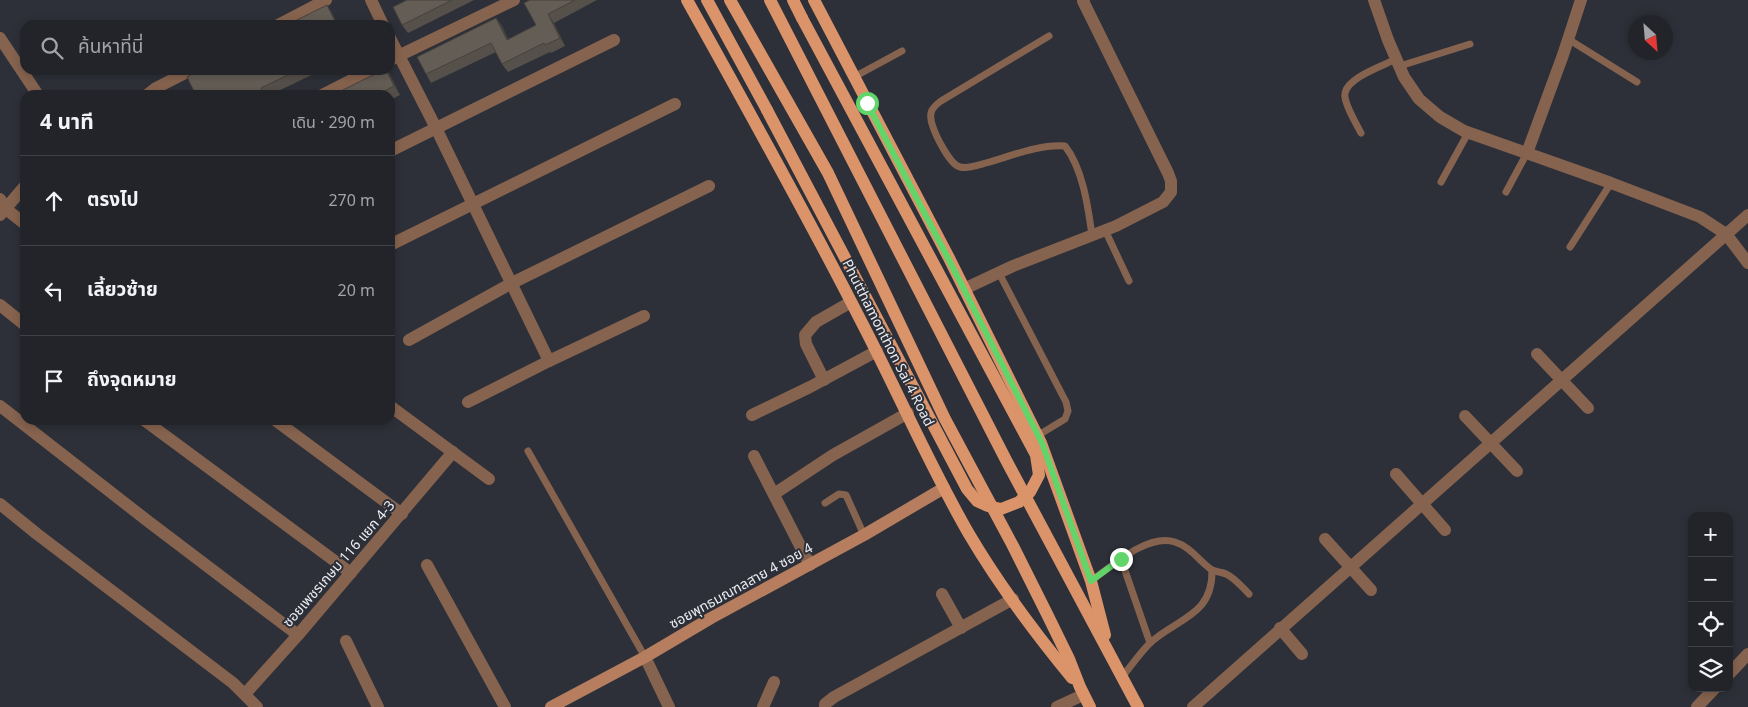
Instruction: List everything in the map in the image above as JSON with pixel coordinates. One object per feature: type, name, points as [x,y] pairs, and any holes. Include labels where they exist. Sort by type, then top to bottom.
[{"type":"main road","name":"Phutthamonthon Sai 4 Road","points":[[687,0],[764,138],[877,351],[944,488],[985,559],[1048,648],[1082,691]]},
{"type":"main road","points":[[707,0],[967,489],[976,501],[988,506],[1001,509],[1019,502],[1030,492],[1039,475],[1036,455],[793,0]]},
{"type":"main road","name":"Phutthamonthon Sai 4 Road","points":[[730,0],[828,173],[945,419],[1043,605],[1090,707]]},
{"type":"main road","points":[[770,0],[1006,460],[1138,707]]},
{"type":"main road","points":[[814,0],[1038,436],[1073,526],[1091,581],[1110,652]]},
{"type":"street","points":[[288,20],[326,0]]},
{"type":"street","points":[[371,0],[381,20]]},
{"type":"street","points":[[395,58],[514,0]]},
{"type":"street","points":[[964,290],[999,273],[1105,230],[1163,202],[1171,192],[1171,181],[1079,0]]},
{"type":"street","points":[[1374,0],[1404,77],[1419,99],[1440,117],[1468,133],[1611,183],[1700,217],[1726,234],[1748,263]]},
{"type":"street","points":[[1527,154],[1580,0]]},
{"type":"street","points":[[0,38],[20,68]]},
{"type":"street","points":[[395,148],[614,40]]},
{"type":"street","points":[[395,60],[436,128],[549,362]]},
{"type":"street","points":[[25,75],[35,90]]},
{"type":"street","points":[[153,90],[181,75]]},
{"type":"street","points":[[332,90],[361,75]]},
{"type":"street","points":[[395,243],[675,104]]},
{"type":"street","points":[[409,340],[512,283],[709,186]]},
{"type":"street","points":[[20,191],[2,208],[20,221]]},
{"type":"street","points":[[1193,707],[1748,215]]},
{"type":"street","points":[[824,380],[806,344],[805,335],[816,322],[851,302]]},
{"type":"street","points":[[0,305],[20,321]]},
{"type":"street","points":[[468,402],[644,316]]},
{"type":"street","points":[[752,415],[824,380],[877,351]]},
{"type":"street","points":[[1538,354],[1588,408]]},
{"type":"street","points":[[0,406],[20,422]]},
{"type":"street","points":[[395,410],[488,479]]},
{"type":"street","points":[[774,494],[833,455],[908,413]]},
{"type":"street","points":[[1465,416],[1517,472]]},
{"type":"street","points":[[24,425],[298,635]]},
{"type":"street","points":[[151,425],[351,573]]},
{"type":"street","points":[[282,425],[402,514]]},
{"type":"street","name":"ซอยเพชรเกษม 116 แยก 4-3","points":[[245,694],[298,635],[453,452]]},
{"type":"street","points":[[754,456],[810,565]]},
{"type":"street","points":[[1396,474],[1446,530]]},
{"type":"street","name":"ซอยพุทธมณฑลสาย 4 ซอย 4","points":[[551,707],[864,535],[944,488]]},
{"type":"street","points":[[0,504],[233,683],[257,707]]},
{"type":"street","points":[[1326,540],[1371,590]]},
{"type":"street","points":[[427,565],[505,707]]},
{"type":"street","points":[[942,594],[961,628]]},
{"type":"street","points":[[825,707],[828,700],[1013,599]]},
{"type":"street","points":[[1280,628],[1302,654]]},
{"type":"street","points":[[346,642],[378,707]]},
{"type":"street","points":[[1733,670],[1748,654]]},
{"type":"street","points":[[645,657],[669,707]]},
{"type":"street","points":[[763,707],[774,682]]},
{"type":"street","points":[[1057,707],[1082,691]]},
{"type":"street","points":[[1697,707],[1711,692]]},
{"type":"lane","points":[[1049,36],[941,101],[933,107],[930,116],[933,128],[951,162],[960,167],[974,166],[1034,149],[1056,145],[1065,146],[1072,155],[1088,204],[1092,235]]},
{"type":"lane","points":[[1568,39],[1637,82]]},
{"type":"lane","points":[[1361,133],[1346,103],[1344,93],[1350,83],[1359,76],[1398,63],[1470,44]]},
{"type":"lane","points":[[854,77],[902,52]]},
{"type":"lane","points":[[1441,182],[1468,133]]},
{"type":"lane","points":[[1506,192],[1527,154]]},
{"type":"lane","points":[[1570,247],[1611,183]]},
{"type":"lane","points":[[1105,230],[1129,280]]},
{"type":"lane","points":[[999,273],[1066,402],[1068,411],[1065,419],[1038,436]]},
{"type":"lane","points":[[528,451],[645,657]]},
{"type":"lane","points":[[825,503],[839,494],[846,495],[864,535]]},
{"type":"lane","points":[[1091,581],[1140,546],[1157,541],[1174,541],[1196,555],[1212,570],[1228,575],[1249,594]]},
{"type":"lane","points":[[1121,559],[1150,643]]},
{"type":"lane","points":[[1122,677],[1150,643],[1196,610],[1204,602],[1209,596],[1212,584],[1212,570]]},
{"type":"building","points":[[407,0],[452,0],[402,25],[393,7]]},
{"type":"building","points":[[530,0],[575,0],[548,14],[560,38],[545,45],[544,43],[502,64],[491,43],[426,74],[417,57],[496,18],[507,40],[536,25],[524,3]]},
{"type":"building","points":[[327,5],[334,20],[297,20]]},
{"type":"building","points":[[191,75],[288,75],[261,88],[262,90],[194,90],[187,77]]},
{"type":"building","points":[[373,75],[388,75],[394,86],[386,90],[343,90]]},
{"type":"route","points":[[867,103],[1042,443],[1091,581],[1121,559]]}]
